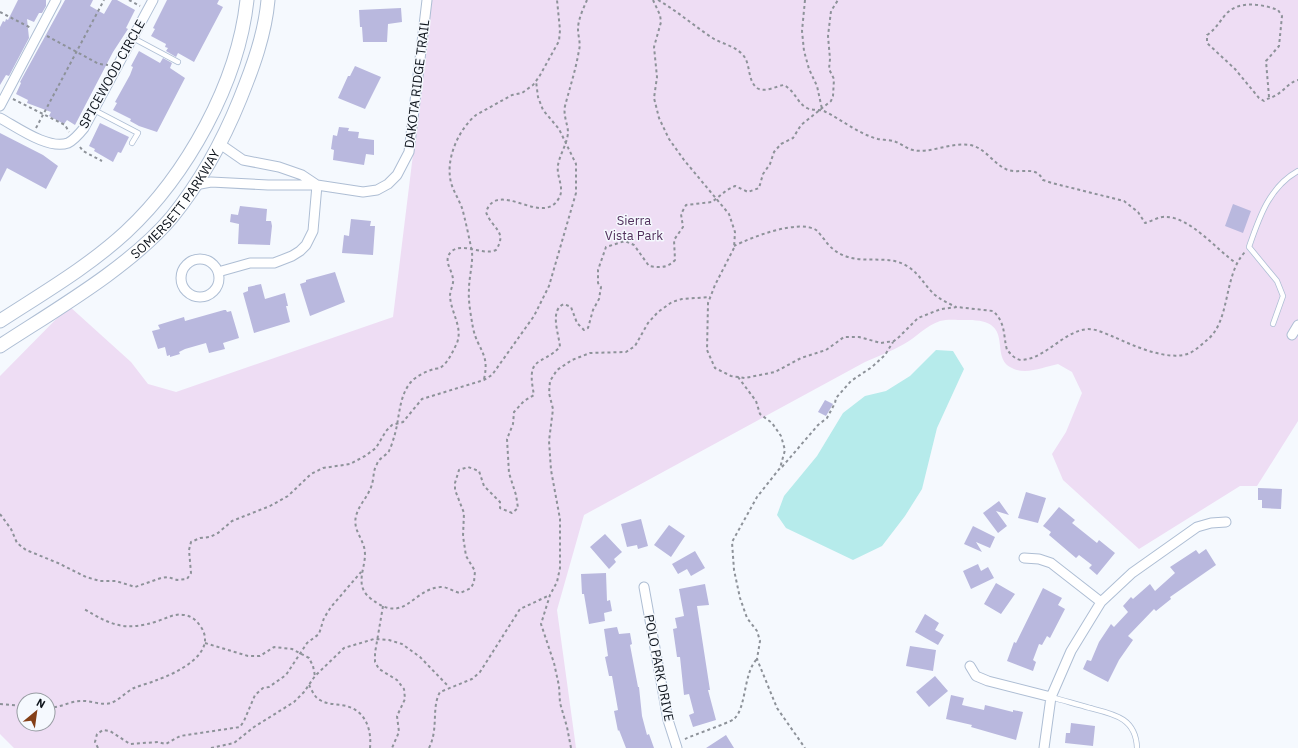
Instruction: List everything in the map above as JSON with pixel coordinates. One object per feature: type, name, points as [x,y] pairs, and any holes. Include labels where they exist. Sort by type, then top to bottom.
[{"type":"main road","name":"SOMERSETT PARKWAY","points":[[0,321],[88,262],[125,233],[148,211],[172,181],[195,144],[232,66],[242,33],[247,0]]},
{"type":"main road","name":"SOMERSETT PARKWAY","points":[[0,346],[101,279],[139,249],[171,218],[195,186],[220,144],[232,119],[255,60],[268,0]]},
{"type":"street","points":[[0,106],[56,0]]},
{"type":"street","name":"SPICEWOOD CIRCLE","points":[[0,118],[46,143],[69,143],[84,128],[153,0]]},
{"type":"street","name":"DAKOTA RIDGE TRAIL","points":[[195,186],[211,182],[268,186],[317,185],[364,192],[377,190],[388,184],[398,175],[409,152],[427,0]]},
{"type":"street","name":"DAKOTA RIDGE TRAIL","points":[[220,144],[242,160],[279,167],[302,175],[317,185]]},
{"type":"street","points":[[218,272],[250,263],[274,263],[300,251],[306,245],[313,231],[317,185]]},
{"type":"street","points":[[197,259],[210,262],[218,272],[219,284],[216,289],[207,296],[195,297],[185,290],[182,285],[182,272],[186,266],[197,259]]},
{"type":"street","points":[[1292,335],[1298,325]]},
{"type":"street","points":[[1044,748],[1051,697],[1071,651],[1101,602],[1132,573],[1151,558],[1198,527],[1211,523],[1226,522]]},
{"type":"street","points":[[1024,558],[1039,558],[1051,563],[1101,602]]},
{"type":"street","name":"POLO PARK DRIVE","points":[[644,588],[668,720],[675,744]]},
{"type":"street","points":[[970,666],[976,676],[988,681],[1051,697]]},
{"type":"lane","points":[[133,38],[178,62]]},
{"type":"lane","points":[[94,110],[138,133],[132,143]]},
{"type":"lane","points":[[1273,324],[1283,296],[1277,281],[1249,247],[1261,212],[1273,192],[1298,172]]},
{"type":"lane","points":[[1051,697],[1115,714],[1130,725],[1134,732],[1136,748]]},
{"type":"path","points":[[32,135],[104,0]]},
{"type":"path","points":[[484,380],[487,366],[484,352],[477,340],[473,328],[468,291],[471,249],[462,208],[450,176],[450,162],[454,147],[469,121],[476,115],[512,95],[522,93],[536,81],[548,63],[559,41],[560,30],[557,0]]},
{"type":"path","points":[[587,0],[579,23],[580,50],[577,65],[565,107],[564,119],[568,126],[566,141],[558,165],[561,188],[558,200],[554,205],[541,209],[506,200],[493,202],[488,205],[486,212],[501,236],[501,243],[496,250],[491,252],[460,248],[453,250],[449,255],[447,262],[454,280],[450,294],[459,328],[457,342],[450,358],[440,368],[420,375],[410,383],[403,397],[394,438],[389,450],[377,463],[372,484],[361,502],[356,515],[356,530],[365,549],[361,577],[365,592],[369,597],[383,606],[399,609],[409,605],[428,590],[440,587],[460,594],[471,588],[474,582],[475,571],[469,563],[465,551],[464,513],[455,490],[457,476],[459,470],[464,467],[479,471],[484,486],[500,502],[500,508],[512,513],[518,508],[516,495],[509,473],[507,438],[513,424],[514,412],[524,401],[534,394],[532,373],[535,364],[560,347],[556,314],[557,310],[560,306],[568,305],[571,307],[580,327],[584,330],[588,328],[593,310],[599,299],[601,287],[598,283],[598,270],[606,247],[625,241],[634,245],[649,266],[660,268],[671,265],[675,260],[674,240],[683,227],[680,214],[683,208],[692,204],[707,204],[716,200],[727,190],[735,186],[748,192],[756,190],[761,184],[763,174],[770,164],[774,152],[781,144],[793,138],[801,125],[822,110],[833,96],[834,80],[830,69],[828,36],[832,11],[838,0]]},
{"type":"path","points":[[653,0],[661,22],[654,47],[657,76],[654,98],[657,111],[669,139],[716,200],[729,214],[735,232],[734,246],[710,296],[707,333],[708,350],[711,362],[715,368],[731,376],[751,377],[775,372],[801,358],[826,350],[844,337],[859,337],[881,343],[894,341]]},
{"type":"path","points":[[658,0],[712,39],[731,46],[742,53],[748,61],[753,81],[758,88],[765,90],[784,85],[795,93],[798,101],[806,108],[822,110],[863,133],[879,139],[899,142],[913,150],[957,144],[971,145],[986,153],[1006,169],[1015,172],[1034,170],[1040,174],[1043,180],[1124,201],[1138,212],[1145,223],[1165,216],[1176,219],[1196,229],[1227,257],[1236,263]]},
{"type":"path","points":[[805,0],[802,31],[804,51],[809,69],[817,86],[822,110]]},
{"type":"path","points":[[1269,97],[1266,61],[1279,46],[1282,16],[1278,10],[1270,6],[1257,3],[1244,4],[1226,14],[1216,29],[1207,35],[1207,43],[1235,69],[1259,98],[1264,101],[1269,97],[1275,96],[1294,81],[1298,80]]},
{"type":"path","points":[[0,12],[99,64],[108,65],[116,69]]},
{"type":"path","points":[[0,514],[11,529],[17,543],[26,550],[58,562],[86,577],[100,581],[116,581],[135,587],[144,586],[161,578],[168,577],[177,580],[187,579],[191,573],[189,550],[191,542],[200,538],[210,537],[218,533],[232,521],[270,506],[288,496],[312,474],[323,468],[350,464],[365,456],[376,448],[392,425],[403,422],[422,399],[484,380],[492,375],[534,316],[549,286],[576,193],[576,164],[559,129],[543,110],[538,97],[536,81]]},
{"type":"path","points":[[6,95],[65,125],[83,151],[102,161]]},
{"type":"path","points":[[734,246],[757,235],[807,227],[817,230],[835,251],[847,256],[864,260],[893,260],[908,267],[925,282],[934,294],[957,307]]},
{"type":"path","points":[[805,748],[777,708],[758,659],[760,641],[757,631],[747,618],[740,598],[734,570],[732,542],[757,497],[818,425],[827,418],[836,398],[851,381],[872,367],[885,355],[894,341],[918,318],[941,309],[957,307],[994,311],[1002,321],[1005,330],[1007,350],[1016,359],[1021,360],[1046,350],[1071,334],[1088,329],[1099,331],[1156,353],[1178,356],[1191,352],[1215,332],[1220,321],[1236,263],[1249,247]]},
{"type":"path","points":[[571,748],[560,703],[559,686],[554,663],[541,624],[550,595],[557,582],[560,568],[560,519],[551,470],[550,442],[553,409],[549,392],[550,381],[557,370],[572,360],[590,353],[626,352],[636,346],[648,324],[658,312],[672,302],[682,299],[710,296]]},
{"type":"path","points":[[738,377],[756,400],[760,414],[772,423],[780,436],[785,450],[780,468]]},
{"type":"path","points":[[98,748],[95,742],[97,734],[103,730],[110,731],[130,744],[166,744],[180,736],[240,727],[255,695],[263,688],[269,687],[286,675],[307,643],[319,634],[324,618],[331,607],[362,570]]},
{"type":"path","points":[[429,748],[436,727],[436,699],[440,692],[449,687],[472,679],[480,672],[520,609],[550,595]]},
{"type":"path","points":[[383,606],[375,662],[379,669],[397,680],[404,689],[406,699],[397,716],[398,732],[392,748]]},
{"type":"path","points":[[56,707],[81,700],[110,703],[134,688],[163,678],[193,661],[201,652],[205,643],[203,631],[195,619],[185,615],[169,616],[158,621],[141,625],[118,626],[106,622],[84,609]]},
{"type":"path","points":[[211,748],[234,743],[254,727],[294,702],[315,676],[344,648],[377,640],[389,640],[402,644],[420,657],[449,687]]},
{"type":"path","points":[[205,643],[248,656],[260,656],[274,647],[292,649],[309,658],[314,666],[315,676]]},
{"type":"path","points":[[675,744],[734,719],[739,711],[751,665],[758,659]]},
{"type":"path","points":[[309,685],[319,700],[353,708],[364,717],[371,732],[370,748]]},
{"type":"path","points":[[0,704],[16,705]]},
{"type":"green space","name":"Sierra Vista Park","points":[[432,0],[1298,0],[1298,421],[1257,486],[1240,486],[1139,549],[1063,480],[1052,454],[1066,432],[1082,393],[1072,372],[1058,364],[1028,371],[1016,370],[1004,361],[1001,354],[999,338],[991,325],[980,321],[940,321],[899,347],[865,362],[584,515],[557,610],[576,748],[14,748],[0,734],[0,376],[69,306],[131,362],[148,384],[176,392],[393,317]]},
{"type":"water","points":[[936,350],[953,351],[964,369],[937,428],[922,489],[905,516],[882,546],[853,560],[786,528],[777,515],[784,496],[817,456],[843,413],[865,396],[886,391],[910,376]]},
{"type":"building","points":[[18,0],[46,0],[46,6],[42,13],[39,13],[34,22],[27,19],[29,38],[9,76],[6,75],[0,85],[0,27],[3,21],[5,22],[6,19],[8,20]]},
{"type":"building","points":[[65,0],[93,0],[90,6],[104,14],[112,0],[117,0],[135,10],[126,28],[128,29],[113,52],[75,125],[67,120],[64,124],[49,116],[51,112],[27,103],[28,100],[16,94],[21,83],[20,82]]},
{"type":"building","points":[[167,0],[219,0],[217,4],[223,7],[194,62],[178,53],[176,57],[166,51],[168,48],[165,47],[166,44],[151,36],[155,29],[153,28]]},
{"type":"building","points":[[401,8],[402,22],[388,24],[387,42],[363,42],[359,10]]},
{"type":"building","points":[[139,51],[160,63],[163,58],[172,63],[170,68],[185,78],[157,132],[139,126],[130,121],[131,119],[113,110],[117,103],[115,102],[130,75],[133,67],[131,66]]},
{"type":"building","points":[[355,66],[381,77],[365,109],[338,98],[348,76],[350,76]]},
{"type":"building","points":[[100,123],[129,137],[121,153],[118,152],[113,162],[94,151],[95,149],[89,146]]},
{"type":"building","points":[[339,127],[349,128],[348,131],[359,132],[358,138],[374,140],[374,155],[366,154],[364,165],[333,160],[334,150],[331,149],[333,135],[337,136]]},
{"type":"building","points":[[0,133],[43,155],[58,166],[46,189],[7,168],[0,182]]},
{"type":"building","points":[[1233,204],[1251,211],[1243,233],[1225,226]]},
{"type":"building","points":[[240,206],[267,209],[266,221],[271,221],[272,226],[270,245],[238,244],[239,224],[230,222],[231,214],[238,215]]},
{"type":"building","points":[[351,219],[371,221],[370,226],[375,226],[373,255],[342,253],[344,235],[349,236]]},
{"type":"building","points":[[335,272],[345,302],[310,316],[300,284],[306,282],[306,280]]},
{"type":"building","points":[[261,284],[265,299],[285,293],[288,306],[286,306],[290,322],[254,333],[243,293],[248,291],[248,287]]},
{"type":"building","points":[[224,310],[227,312],[231,311],[239,338],[223,343],[225,349],[209,353],[206,343],[185,349],[179,352],[180,354],[170,357],[170,355],[167,356],[165,347],[158,349],[152,331],[160,329],[158,325],[184,317],[185,321]]},
{"type":"building","points":[[825,400],[833,404],[826,416],[818,412]]},
{"type":"building","points":[[1258,488],[1282,489],[1281,509],[1262,508],[1262,500],[1258,500]]},
{"type":"building","points":[[1026,492],[1046,498],[1038,523],[1018,518]]},
{"type":"building","points":[[999,501],[1009,515],[996,511],[1007,526],[998,533],[983,513]]},
{"type":"building","points":[[1059,507],[1075,520],[1072,523],[1097,543],[1099,540],[1115,553],[1097,575],[1089,568],[1092,565],[1079,555],[1076,558],[1049,535],[1051,532],[1043,526]]},
{"type":"building","points":[[641,519],[648,546],[638,549],[637,545],[627,547],[621,524]]},
{"type":"building","points":[[669,525],[685,536],[671,557],[654,545]]},
{"type":"building","points":[[973,526],[995,537],[990,548],[976,542],[982,552],[964,544]]},
{"type":"building","points":[[605,534],[622,552],[614,559],[616,562],[609,569],[590,547]]},
{"type":"building","points":[[1206,549],[1216,565],[1170,597],[1171,599],[1156,611],[1154,609],[1128,636],[1133,640],[1119,660],[1108,682],[1083,669],[1087,660],[1091,661],[1099,642],[1111,624],[1114,627],[1128,612],[1123,606],[1131,597],[1133,599],[1150,584],[1155,591],[1175,573],[1170,567],[1196,550],[1199,554]]},
{"type":"building","points":[[695,551],[705,568],[691,576],[687,569],[678,574],[672,564]]},
{"type":"building","points":[[978,564],[981,571],[988,567],[994,578],[971,589],[963,571]]},
{"type":"building","points":[[606,573],[607,601],[610,600],[612,611],[604,613],[605,621],[589,624],[584,594],[582,594],[581,574]]},
{"type":"building","points":[[996,583],[1015,594],[1001,614],[984,604]]},
{"type":"building","points":[[705,584],[709,605],[697,606],[710,690],[708,690],[716,720],[693,727],[689,715],[694,713],[689,694],[684,695],[680,657],[677,657],[673,629],[677,628],[675,618],[684,616],[679,589]]},
{"type":"building","points":[[1043,588],[1062,598],[1058,605],[1065,609],[1050,638],[1047,636],[1042,645],[1039,644],[1033,660],[1036,662],[1033,671],[1007,661],[1014,642],[1016,643]]},
{"type":"building","points":[[925,614],[939,623],[935,630],[944,635],[938,645],[915,632]]},
{"type":"building","points":[[617,627],[619,634],[630,633],[632,644],[630,645],[639,687],[642,716],[647,735],[649,734],[654,748],[626,748],[619,730],[618,731],[614,711],[618,710],[612,676],[609,676],[605,657],[608,656],[604,629]]},
{"type":"building","points":[[910,646],[936,650],[933,671],[906,666]]},
{"type":"building","points":[[935,676],[948,691],[929,707],[916,692]]},
{"type":"building","points":[[951,695],[964,698],[962,705],[984,710],[985,705],[1013,712],[1013,710],[1023,712],[1016,740],[971,727],[972,725],[946,719]]},
{"type":"building","points":[[1071,723],[1095,726],[1093,746],[1065,743],[1066,733],[1070,733]]},
{"type":"building","points":[[726,735],[734,748],[706,748]]}]
